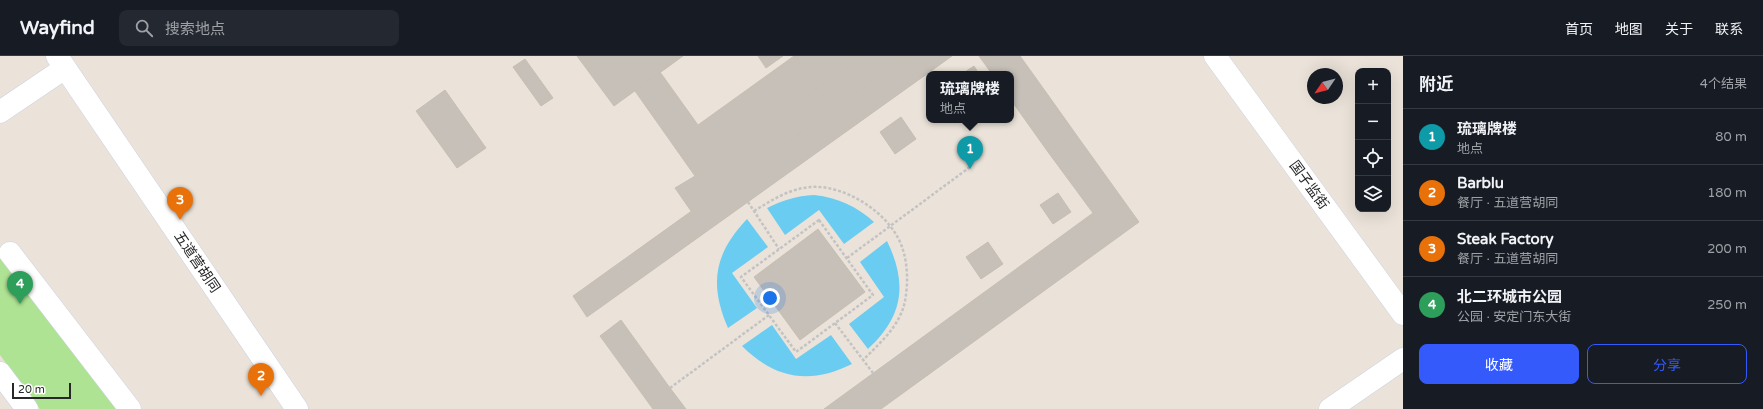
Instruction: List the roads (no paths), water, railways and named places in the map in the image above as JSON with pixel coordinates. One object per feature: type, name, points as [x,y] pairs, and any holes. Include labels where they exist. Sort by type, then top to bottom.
[{"type":"street","name":"国子监街","points":[[1215,56],[1403,314]]},
{"type":"street","points":[[0,112],[61,60]]},
{"type":"street","name":"五道营胡同","points":[[61,60],[297,409]]},
{"type":"street","points":[[10,253],[130,409]]},
{"type":"street","points":[[1330,409],[1403,359]]},
{"type":"street","points":[[0,372],[27,409]]},
{"type":"water","points":[[814,195],[831,198],[854,207],[874,222],[844,244],[819,210],[785,235],[767,208],[790,199]]},
{"type":"water","points":[[747,219],[768,247],[732,273],[757,308],[728,328],[718,297],[718,270],[721,257],[727,245]]},
{"type":"water","points":[[887,241],[894,257],[898,272],[898,299],[895,312],[889,325],[868,349],[849,324],[884,297],[860,262]]},
{"type":"water","points":[[772,325],[796,359],[831,335],[852,364],[837,371],[822,375],[807,376],[780,372],[767,366],[742,346]]},
{"type":"place","name":"琉璃牌楼","points":[[970,169]]},
{"type":"place","name":"Steak Factory","points":[[180,220]]},
{"type":"place","name":"北二环城市公园","points":[[20,304]]},
{"type":"place","name":"Barblu","points":[[261,396]]}]
